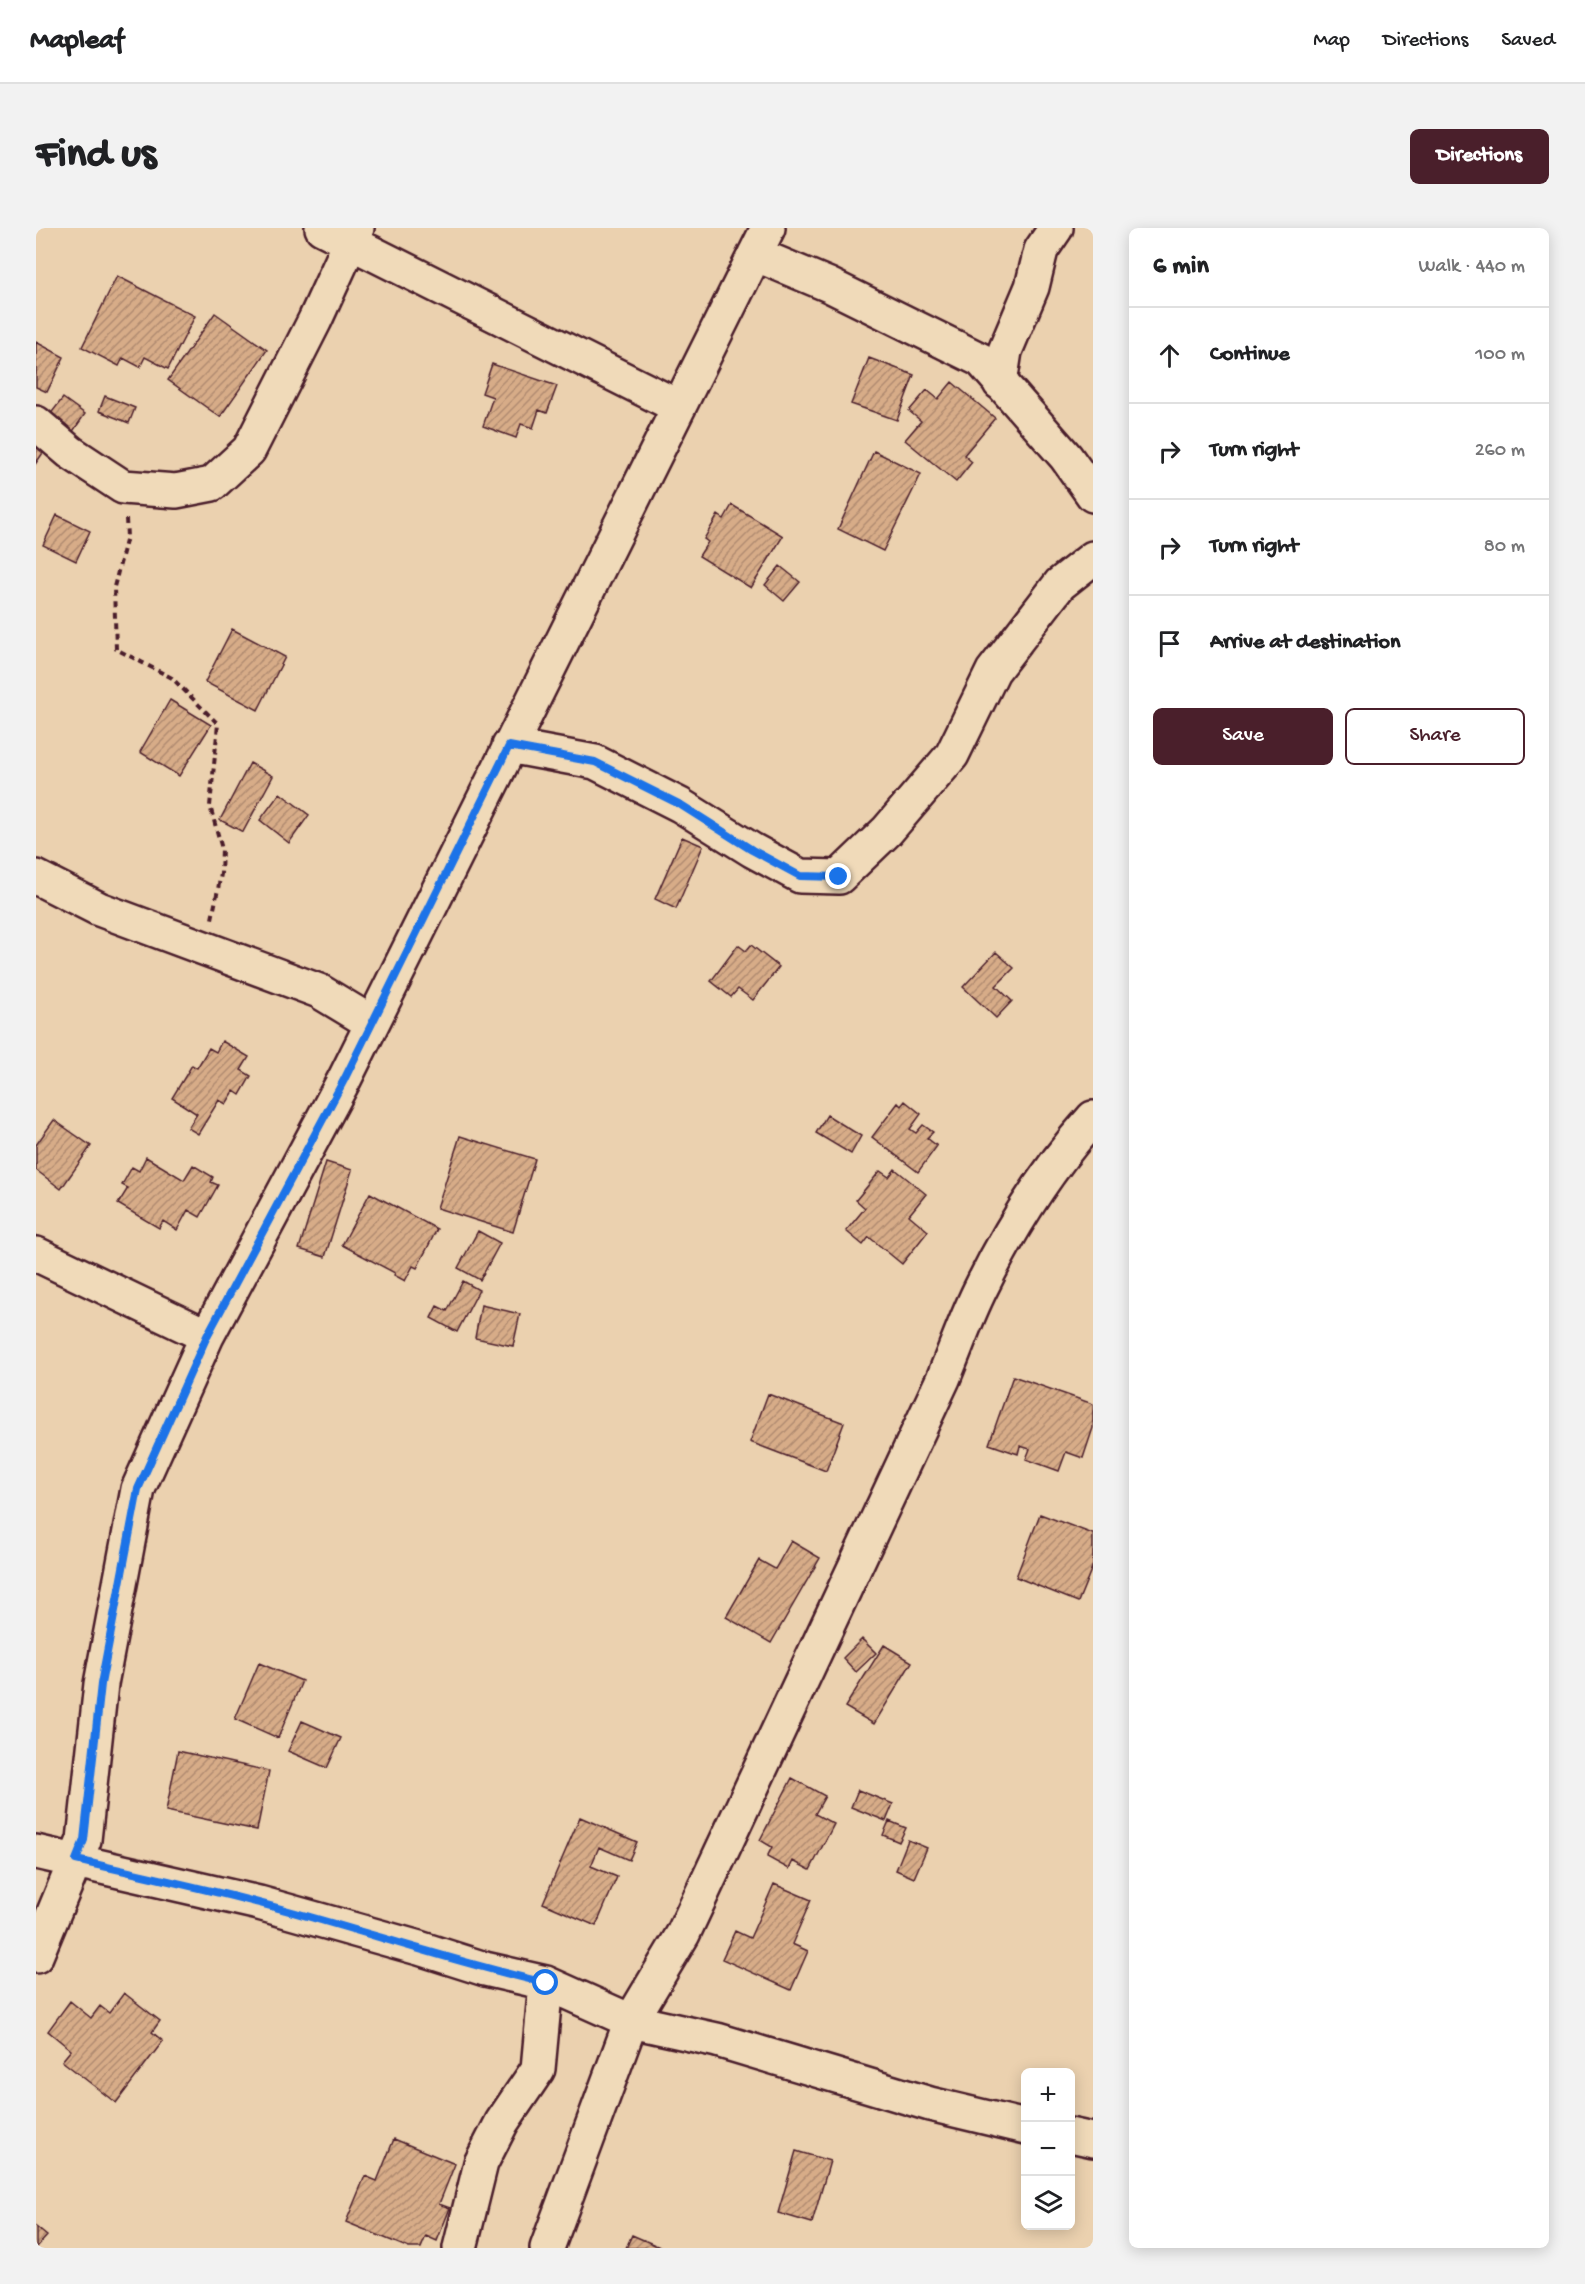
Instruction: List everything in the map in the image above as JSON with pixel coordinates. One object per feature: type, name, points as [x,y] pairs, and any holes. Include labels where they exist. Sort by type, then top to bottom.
[{"type":"street","points":[[1000,383],[1005,351],[1032,286],[1041,250],[1056,228]]},
{"type":"street","points":[[36,423],[70,452],[123,487],[176,490],[212,484],[249,450],[315,320],[343,232],[679,407]]},
{"type":"street","points":[[36,1956],[84,1840],[101,1684],[138,1489],[207,1336],[372,1023],[762,241],[829,285],[981,360],[1066,457],[1093,495]]},
{"type":"street","points":[[509,746],[595,762],[681,805],[752,850],[800,876],[839,877],[887,831],[952,755],[993,671],[1060,584],[1093,558]]},
{"type":"street","points":[[36,877],[99,909],[319,991],[372,1023]]},
{"type":"street","points":[[547,2248],[631,2021],[683,1934],[943,1378],[982,1286],[1032,1195],[1074,1139],[1093,1118]]},
{"type":"street","points":[[36,1254],[207,1336]]},
{"type":"street","points":[[36,1852],[259,1903],[485,1969],[546,1983],[631,2021],[717,2040],[930,2104],[1021,2126]]},
{"type":"street","points":[[460,2248],[481,2163],[502,2122],[538,2069],[546,1983]]},
{"type":"street","points":[[1075,2136],[1093,2140]]},
{"type":"path","points":[[123,487],[127,537],[114,587],[116,649],[172,678],[218,724],[210,806],[222,849],[221,874],[205,949]]},
{"type":"building","points":[[117,276],[195,316],[168,369],[145,357],[140,367],[123,358],[119,366],[82,347]]},
{"type":"building","points":[[215,313],[267,350],[220,417],[168,380]]},
{"type":"building","points":[[36,342],[64,357],[47,392],[36,387]]},
{"type":"building","points":[[869,358],[914,375],[897,420],[851,404]]},
{"type":"building","points":[[492,364],[557,386],[547,413],[539,410],[533,428],[521,424],[516,438],[483,426],[493,397],[482,393]]},
{"type":"building","points":[[952,382],[995,418],[964,455],[972,462],[956,482],[905,440],[921,421],[909,411],[927,390],[938,399]]},
{"type":"building","points":[[105,396],[135,408],[129,423],[99,411]]},
{"type":"building","points":[[63,398],[85,414],[65,443],[42,425]]},
{"type":"building","points":[[36,444],[45,450],[36,463]]},
{"type":"building","points":[[874,451],[921,474],[883,551],[838,529]]},
{"type":"building","points":[[732,505],[783,536],[751,588],[699,556],[708,542],[704,539],[718,515],[724,519]]},
{"type":"building","points":[[57,515],[90,531],[76,561],[43,545]]},
{"type":"building","points":[[780,566],[800,582],[784,601],[765,585]]},
{"type":"building","points":[[232,629],[285,657],[258,710],[205,682]]},
{"type":"building","points":[[170,700],[211,725],[179,776],[140,752]]},
{"type":"building","points":[[250,763],[273,776],[243,832],[220,820]]},
{"type":"building","points":[[280,793],[309,815],[289,843],[260,820]]},
{"type":"building","points":[[682,837],[703,846],[676,909],[655,899]]},
{"type":"building","points":[[738,945],[746,951],[751,945],[779,967],[753,1000],[738,989],[731,997],[711,981]]},
{"type":"building","points":[[996,952],[1014,968],[996,986],[1012,1001],[996,1018],[963,987]]},
{"type":"building","points":[[222,1041],[249,1057],[241,1070],[251,1076],[240,1095],[234,1091],[226,1104],[219,1100],[198,1134],[188,1128],[197,1114],[172,1098],[192,1065],[197,1068],[209,1048],[216,1052]]},
{"type":"building","points":[[905,1101],[921,1114],[910,1129],[916,1133],[923,1125],[933,1132],[927,1138],[937,1146],[918,1172],[872,1137],[898,1103],[901,1106]]},
{"type":"building","points":[[827,1115],[861,1136],[851,1154],[816,1133]]},
{"type":"building","points":[[54,1120],[91,1146],[61,1189],[36,1170],[36,1145]]},
{"type":"building","points":[[460,1136],[535,1159],[513,1232],[437,1208]]},
{"type":"building","points":[[146,1157],[184,1180],[193,1165],[213,1177],[211,1182],[218,1185],[200,1217],[188,1210],[177,1230],[163,1221],[159,1228],[118,1204],[128,1188],[122,1185],[132,1167],[139,1171]]},
{"type":"building","points":[[326,1162],[352,1170],[325,1257],[299,1249]]},
{"type":"building","points":[[895,1169],[926,1194],[909,1215],[928,1231],[902,1264],[869,1237],[863,1245],[846,1231],[865,1208],[856,1200],[880,1171],[889,1177]]},
{"type":"building","points":[[370,1193],[437,1229],[417,1268],[413,1266],[405,1281],[394,1275],[395,1273],[342,1245]]},
{"type":"building","points":[[478,1231],[500,1243],[480,1280],[458,1268]]},
{"type":"building","points":[[463,1281],[479,1290],[457,1332],[431,1318],[437,1306],[447,1311]]},
{"type":"building","points":[[481,1305],[520,1314],[513,1346],[475,1338]]},
{"type":"building","points":[[1013,1376],[1093,1404],[1093,1428],[1083,1458],[1066,1452],[1059,1471],[1026,1459],[1030,1449],[1020,1446],[1018,1454],[989,1444]]},
{"type":"building","points":[[768,1394],[844,1423],[826,1471],[750,1442]]},
{"type":"building","points":[[1040,1514],[1093,1534],[1093,1565],[1078,1602],[1016,1577]]},
{"type":"building","points":[[791,1541],[820,1558],[771,1643],[726,1617],[759,1560],[775,1569]]},
{"type":"building","points":[[862,1639],[876,1653],[856,1672],[843,1658]]},
{"type":"building","points":[[884,1645],[912,1662],[874,1724],[845,1707]]},
{"type":"building","points":[[259,1663],[302,1681],[278,1738],[235,1719]]},
{"type":"building","points":[[302,1721],[341,1738],[327,1768],[288,1751]]},
{"type":"building","points":[[178,1751],[269,1771],[257,1830],[166,1811]]},
{"type":"building","points":[[792,1778],[825,1796],[815,1814],[834,1824],[810,1870],[793,1861],[789,1869],[767,1857],[772,1847],[760,1840]]},
{"type":"building","points":[[858,1790],[893,1804],[886,1821],[851,1807]]},
{"type":"building","points":[[580,1817],[637,1842],[629,1860],[599,1847],[591,1866],[617,1877],[596,1926],[543,1903]]},
{"type":"building","points":[[889,1821],[906,1828],[899,1842],[883,1835]]},
{"type":"building","points":[[908,1840],[927,1848],[914,1878],[896,1870]]},
{"type":"building","points":[[774,1884],[811,1900],[792,1944],[808,1951],[791,1990],[722,1959],[735,1931],[750,1938]]},
{"type":"building","points":[[124,1993],[160,2021],[152,2032],[163,2041],[116,2103],[62,2061],[71,2050],[48,2031],[70,2001],[91,2018],[100,2006],[109,2013]]},
{"type":"building","points":[[394,2139],[455,2164],[439,2204],[450,2208],[437,2241],[426,2236],[421,2248],[409,2248],[346,2222],[365,2176],[377,2181]]},
{"type":"building","points":[[796,2151],[830,2161],[812,2223],[778,2213]]},
{"type":"building","points":[[36,2227],[47,2236],[36,2248]]},
{"type":"building","points":[[632,2235],[662,2248],[626,2248]]},
{"type":"route","points":[[546,1983],[485,1969],[259,1903],[76,1860],[84,1840],[101,1684],[138,1489],[207,1336],[345,1078],[509,746],[595,762],[681,805],[752,850],[800,876],[839,877]]}]
